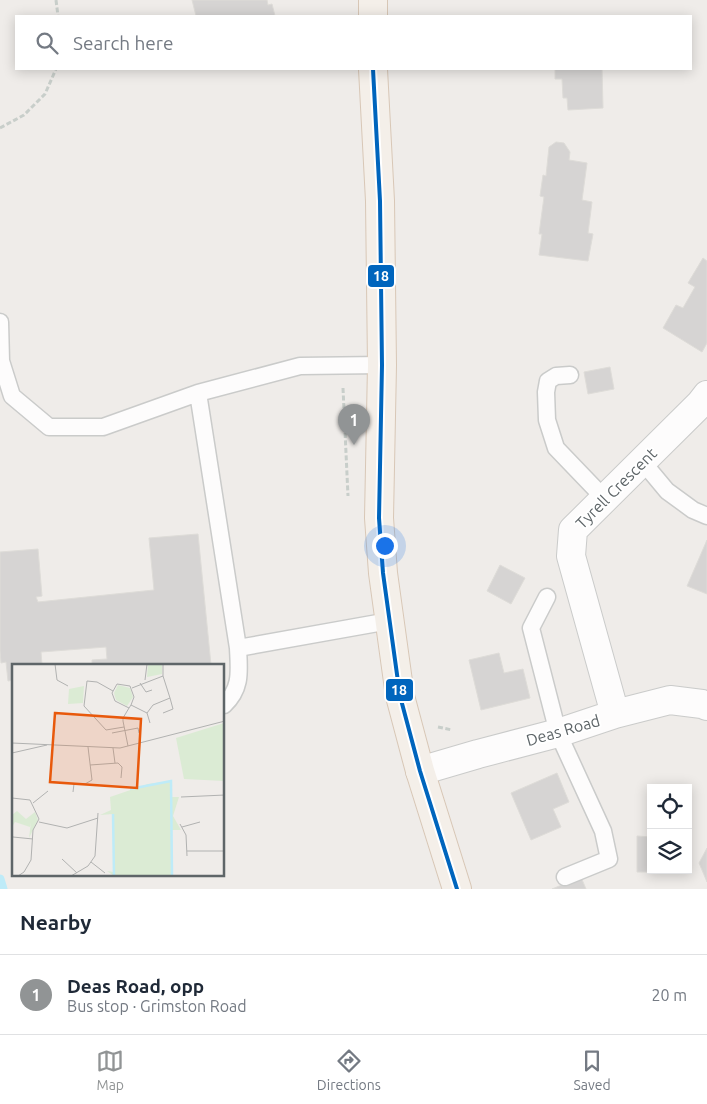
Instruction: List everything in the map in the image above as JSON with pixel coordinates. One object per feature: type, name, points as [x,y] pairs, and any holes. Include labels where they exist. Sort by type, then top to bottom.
[{"type":"main road","points":[[373,0],[373,15]]},
{"type":"main road","points":[[373,70],[380,201],[382,365],[379,518],[382,573],[400,696],[420,771],[457,889]]},
{"type":"street","name":"Tyrell Crescent","points":[[616,714],[571,556],[573,530],[642,461],[705,402]]},
{"type":"street","name":"Deas Road","points":[[420,771],[670,700],[707,706]]},
{"type":"lane","points":[[0,322],[2,361],[12,396],[49,427],[103,426],[198,393],[300,366],[382,365]]},
{"type":"lane","points":[[570,375],[556,376],[548,381],[546,392],[547,420],[556,448],[604,498]]},
{"type":"lane","points":[[198,393],[238,648],[239,678],[232,698],[225,704]]},
{"type":"lane","points":[[642,461],[667,491],[693,510],[707,516]]},
{"type":"lane","points":[[547,597],[531,628],[558,733],[603,831],[609,859],[566,877]]},
{"type":"lane","points":[[238,648],[389,621]]},
{"type":"path","points":[[56,0],[58,15]]},
{"type":"path","points":[[0,128],[24,115],[45,94],[56,70]]},
{"type":"building","points":[[192,0],[267,0],[268,5],[272,4],[275,15],[196,15]]},
{"type":"building","points":[[555,70],[602,70],[603,108],[568,110],[567,98],[563,98],[562,79],[555,79]]},
{"type":"building","points":[[556,142],[564,143],[570,152],[569,160],[587,163],[582,200],[592,202],[588,233],[593,234],[588,261],[539,255],[542,234],[539,234],[544,197],[540,196],[543,175],[546,176],[549,147]]},
{"type":"building","points":[[703,258],[707,261],[707,343],[702,352],[663,328],[676,305],[683,308],[695,287],[688,283]]},
{"type":"building","points":[[610,367],[614,389],[588,394],[584,372]]},
{"type":"building","points":[[198,534],[211,664],[92,664],[92,660],[107,659],[106,647],[41,652],[42,664],[12,664],[12,680],[8,681],[6,662],[1,663],[0,651],[0,552],[38,549],[42,596],[36,597],[38,602],[154,590],[149,538]]},
{"type":"building","points":[[707,540],[707,594],[687,586]]},
{"type":"building","points":[[500,565],[525,578],[511,604],[487,591]]},
{"type":"building","points":[[499,653],[504,673],[523,669],[530,698],[481,710],[469,660]]},
{"type":"building","points":[[557,773],[569,802],[553,809],[561,827],[531,840],[511,793]]},
{"type":"building","points":[[637,836],[647,837],[647,872],[637,872]]},
{"type":"building","points":[[707,848],[707,882],[699,863]]},
{"type":"building","points":[[581,877],[586,889],[552,889]]},
{"type":"waterway","points":[[0,879],[3,889]]},
{"type":"transit line","name":"18","points":[[373,70],[380,201],[382,365],[379,518],[383,573],[400,696],[420,771],[457,889]]},
{"type":"place","name":"Deas Road, opp","points":[[354,445]]}]
